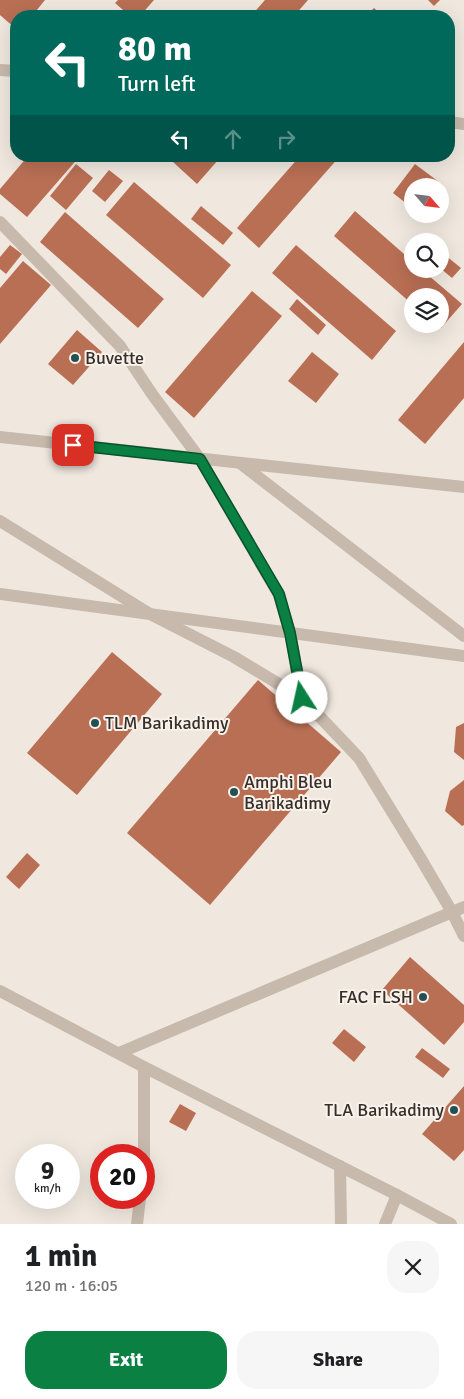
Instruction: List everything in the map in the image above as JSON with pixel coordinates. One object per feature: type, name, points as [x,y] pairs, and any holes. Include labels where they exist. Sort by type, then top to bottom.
[{"type":"street","points":[[0,222],[120,346],[152,394],[200,459],[279,594],[290,633],[302,698]]},
{"type":"street","points":[[0,437],[464,487]]},
{"type":"street","points":[[240,463],[464,636]]},
{"type":"street","points":[[0,521],[150,614],[234,657],[302,698],[359,758],[458,909],[464,936]]},
{"type":"street","points":[[0,594],[464,656]]},
{"type":"street","points":[[119,1053],[458,909]]},
{"type":"street","points":[[0,991],[451,1224]]},
{"type":"street","points":[[144,1067],[144,1144]]},
{"type":"street","points":[[340,1166],[341,1224]]},
{"type":"street","points":[[385,1224],[396,1194]]},
{"type":"street","points":[[136,1224],[138,1209]]},
{"type":"building","points":[[0,0],[45,0],[37,10],[10,10],[10,24],[0,15]]},
{"type":"building","points":[[118,0],[154,0],[145,10],[123,10],[115,3]]},
{"type":"building","points":[[265,0],[308,0],[299,10],[256,10]]},
{"type":"building","points":[[428,0],[440,0],[434,6]]},
{"type":"building","points":[[23,162],[75,162],[27,217],[0,194],[0,189]]},
{"type":"building","points":[[173,162],[216,162],[197,184]]},
{"type":"building","points":[[295,162],[335,162],[259,248],[237,228]]},
{"type":"building","points":[[76,164],[93,178],[66,210],[50,196]]},
{"type":"building","points":[[415,164],[434,178],[404,178]]},
{"type":"building","points":[[109,170],[123,181],[105,202],[92,191]]},
{"type":"building","points":[[404,178],[404,202],[393,193]]},
{"type":"building","points":[[134,182],[231,265],[203,298],[106,215]]},
{"type":"building","points":[[201,206],[233,233],[223,245],[191,219]]},
{"type":"building","points":[[355,211],[404,254],[404,278],[432,278],[443,288],[404,288],[404,297],[334,236]]},
{"type":"building","points":[[65,212],[164,299],[138,328],[40,242]]},
{"type":"building","points":[[10,245],[22,254],[6,274],[0,269],[0,257]]},
{"type":"building","points":[[296,245],[396,331],[372,360],[272,273]]},
{"type":"building","points":[[449,258],[461,268],[452,278],[449,276]]},
{"type":"building","points":[[23,261],[51,285],[0,344],[0,288]]},
{"type":"building","points":[[252,291],[282,316],[194,418],[165,392]]},
{"type":"building","points":[[449,293],[462,304],[449,319]]},
{"type":"building","points":[[297,299],[326,325],[318,335],[289,309]]},
{"type":"building","name":"Buvette","points":[[77,330],[102,352],[73,385],[48,364]]},
{"type":"building","points":[[464,342],[464,398],[425,444],[398,420]]},
{"type":"building","points":[[312,352],[339,374],[316,403],[288,381]]},
{"type":"building","name":"TLM Barikadimy","points":[[112,652],[162,694],[77,795],[27,753]]},
{"type":"building","name":"Amphi Bleu Barikadimy","points":[[258,680],[341,752],[210,905],[127,833]]},
{"type":"building","points":[[464,723],[464,760],[454,752],[456,727]]},
{"type":"building","points":[[464,780],[464,825],[462,826],[445,811],[450,791]]},
{"type":"building","points":[[27,853],[40,865],[19,889],[6,877]]},
{"type":"building","name":"FAC FLSH","points":[[410,957],[464,1005],[464,1022],[444,1045],[382,990]]},
{"type":"building","points":[[344,1029],[366,1047],[354,1062],[332,1043]]},
{"type":"building","points":[[422,1048],[450,1069],[443,1078],[415,1057]]},
{"type":"building","name":"TLA Barikadimy","points":[[464,1086],[464,1150],[454,1161],[422,1134]]},
{"type":"building","points":[[180,1104],[196,1113],[186,1131],[169,1122]]},
{"type":"place","name":"Buvette","points":[[75,358]]},
{"type":"place","name":"TLM Barikadimy","points":[[95,723]]},
{"type":"place","name":"Amphi Bleu Barikadimy","points":[[234,792]]},
{"type":"place","name":"FAC FLSH","points":[[423,997]]},
{"type":"place","name":"TLA Barikadimy","points":[[454,1110]]},
{"type":"route","points":[[73,445],[200,459],[279,594],[290,633],[302,698]]}]
